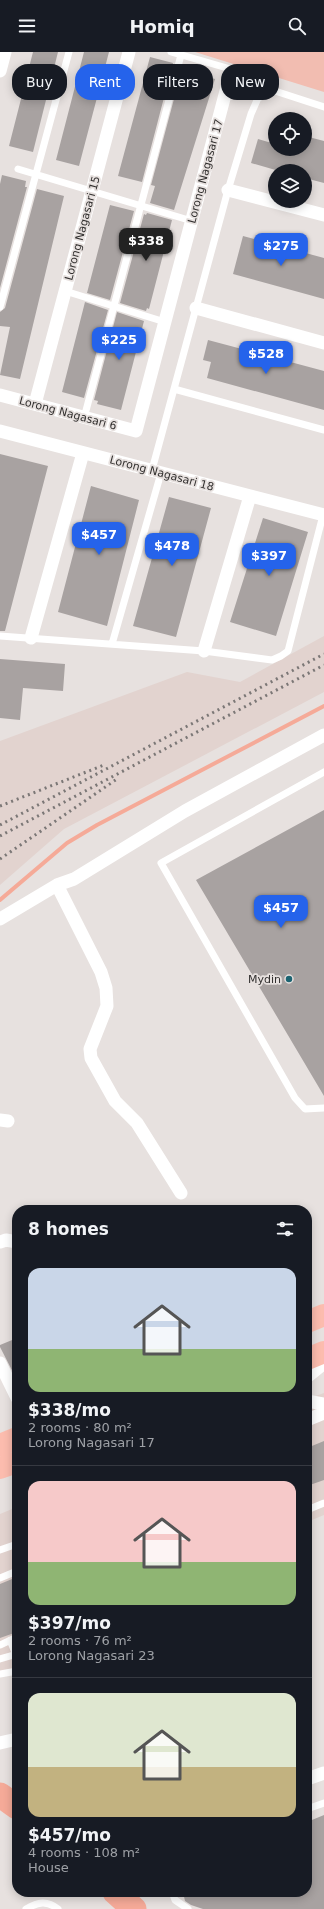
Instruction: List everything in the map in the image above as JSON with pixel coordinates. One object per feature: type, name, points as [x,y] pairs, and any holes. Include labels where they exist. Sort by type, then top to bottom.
[{"type":"highway","points":[[312,1320],[324,1315]]},
{"type":"highway","points":[[312,1357],[324,1352]]},
{"type":"street","points":[[0,71],[5,52]]},
{"type":"street","name":"Lorong Nagasari 15","points":[[35,404],[128,52]]},
{"type":"street","name":"Lorong Nagasari 17","points":[[136,431],[224,100]]},
{"type":"street","points":[[228,190],[324,215]]},
{"type":"street","points":[[196,308],[324,343]]},
{"type":"street","name":"Lorong Nagasari 6","points":[[0,395],[136,431]]},
{"type":"street","name":"Lorong Nagasari 18","points":[[0,431],[323,515]]},
{"type":"street","points":[[30,638],[83,452]]},
{"type":"street","points":[[204,651],[250,496]]},
{"type":"street","points":[[0,920],[57,885],[74,879],[185,811],[324,735]]},
{"type":"street","points":[[57,885],[101,972],[106,988],[107,1006],[90,1049],[91,1058],[115,1101],[137,1123],[181,1193]]},
{"type":"street","points":[[0,1242],[6,1240],[12,1241]]},
{"type":"street","points":[[0,1363],[12,1388]]},
{"type":"street","points":[[312,1373],[324,1363]]},
{"type":"street","points":[[312,1402],[324,1404]]},
{"type":"street","points":[[312,1418],[324,1413]]},
{"type":"street","points":[[0,1743],[12,1740]]},
{"type":"street","points":[[312,1777],[324,1773]]},
{"type":"lane","points":[[0,307],[69,52]]},
{"type":"lane","points":[[171,52],[221,66]]},
{"type":"lane","points":[[84,418],[181,55]]},
{"type":"lane","points":[[112,644],[156,471],[174,389],[228,190],[251,114],[258,98],[275,91],[324,106]]},
{"type":"lane","points":[[18,169],[192,221]]},
{"type":"lane","points":[[65,291],[165,322]]},
{"type":"lane","points":[[174,389],[324,430]]},
{"type":"lane","points":[[0,636],[204,651],[272,660],[282,656],[288,650],[323,515]]},
{"type":"lane","points":[[324,772],[161,863],[295,1098],[305,1109],[324,1108]]},
{"type":"lane","points":[[312,1508],[324,1503]]},
{"type":"lane","points":[[0,1550],[12,1546]]},
{"type":"lane","points":[[0,1578],[12,1574]]},
{"type":"lane","points":[[0,1645],[10,1640],[12,1645]]},
{"type":"lane","points":[[0,1659],[12,1655]]},
{"type":"lane","points":[[0,1674],[12,1672]]},
{"type":"lane","points":[[312,1807],[324,1803]]},
{"type":"lane","points":[[174,1897],[175,1900],[188,1909]]},
{"type":"lane","points":[[26,1909],[43,1902],[52,1904],[58,1909]]},
{"type":"shaded area","points":[[195,52],[324,52],[324,92],[279,78],[279,64],[234,64]]},
{"type":"shaded area","points":[[324,636],[324,692],[64,829],[0,885],[0,741],[187,672],[240,682]]},
{"type":"shaded area","points":[[324,1393],[324,1515],[312,1520],[312,1397]]},
{"type":"shaded area","points":[[12,1509],[12,1673],[0,1677],[0,1514]]},
{"type":"building","points":[[33,52],[58,52],[55,64],[30,64]]},
{"type":"building","points":[[84,52],[109,52],[106,64],[81,64]]},
{"type":"building","points":[[150,57],[173,63],[173,64],[148,64]]},
{"type":"building","points":[[143,83],[143,100],[163,100],[142,182],[118,176]]},
{"type":"building","points":[[75,87],[75,100],[96,100],[79,166],[56,160]]},
{"type":"building","points":[[21,100],[46,100],[33,152],[9,146]]},
{"type":"building","points":[[174,100],[208,100],[174,210],[150,203],[155,186],[151,185]]},
{"type":"building","points":[[312,138],[324,141],[324,183],[312,180],[312,164],[268,164],[268,168],[251,163],[258,139],[268,142],[268,156],[312,156]]},
{"type":"building","points":[[2,175],[26,181],[25,187],[27,187],[0,288],[0,184]]},
{"type":"building","points":[[37,189],[64,196],[20,379],[0,375],[10,327],[0,326],[0,312],[5,308]]},
{"type":"building","points":[[110,205],[134,211],[110,300],[87,293]]},
{"type":"building","points":[[147,213],[172,220],[149,309],[147,308],[146,311],[120,303],[144,214],[146,215]]},
{"type":"building","points":[[243,236],[324,258],[324,299],[233,274]]},
{"type":"building","points":[[85,302],[108,310],[84,398],[62,392]]},
{"type":"building","points":[[117,312],[144,321],[121,410],[97,404],[98,401],[94,400]]},
{"type":"building","points":[[208,340],[324,371],[324,410],[207,378],[211,362],[203,360]]},
{"type":"building","points":[[0,454],[48,466],[5,631],[0,631]]},
{"type":"building","points":[[91,486],[139,500],[107,626],[58,612]]},
{"type":"building","points":[[169,497],[211,508],[176,637],[133,626]]},
{"type":"building","points":[[263,518],[308,532],[276,636],[230,622]]},
{"type":"building","points":[[0,659],[65,664],[63,691],[23,688],[20,720],[0,718]]},
{"type":"building","name":"Mydin","points":[[324,810],[324,1096],[196,880]]},
{"type":"building","points":[[12,1340],[12,1370],[0,1347],[0,1345]]},
{"type":"building","points":[[324,1441],[324,1480],[312,1484],[312,1446]]},
{"type":"building","points":[[12,1579],[12,1634],[0,1638],[0,1584]]},
{"type":"building","points":[[324,1815],[324,1909],[203,1909],[191,1905],[185,1901],[184,1897],[312,1897],[312,1820]]},
{"type":"waterway","points":[[0,900],[67,843],[97,825],[324,706]]},
{"type":"waterway","points":[[0,1795],[12,1803]]},
{"type":"waterway","points":[[121,1897],[134,1909]]},
{"type":"railway","points":[[0,825],[324,654]]},
{"type":"railway","points":[[0,836],[324,665]]},
{"type":"railway","points":[[0,806],[104,765]]},
{"type":"railway","points":[[0,859],[117,779]]},
{"type":"place","name":"Mydin","points":[[289,979]]}]
